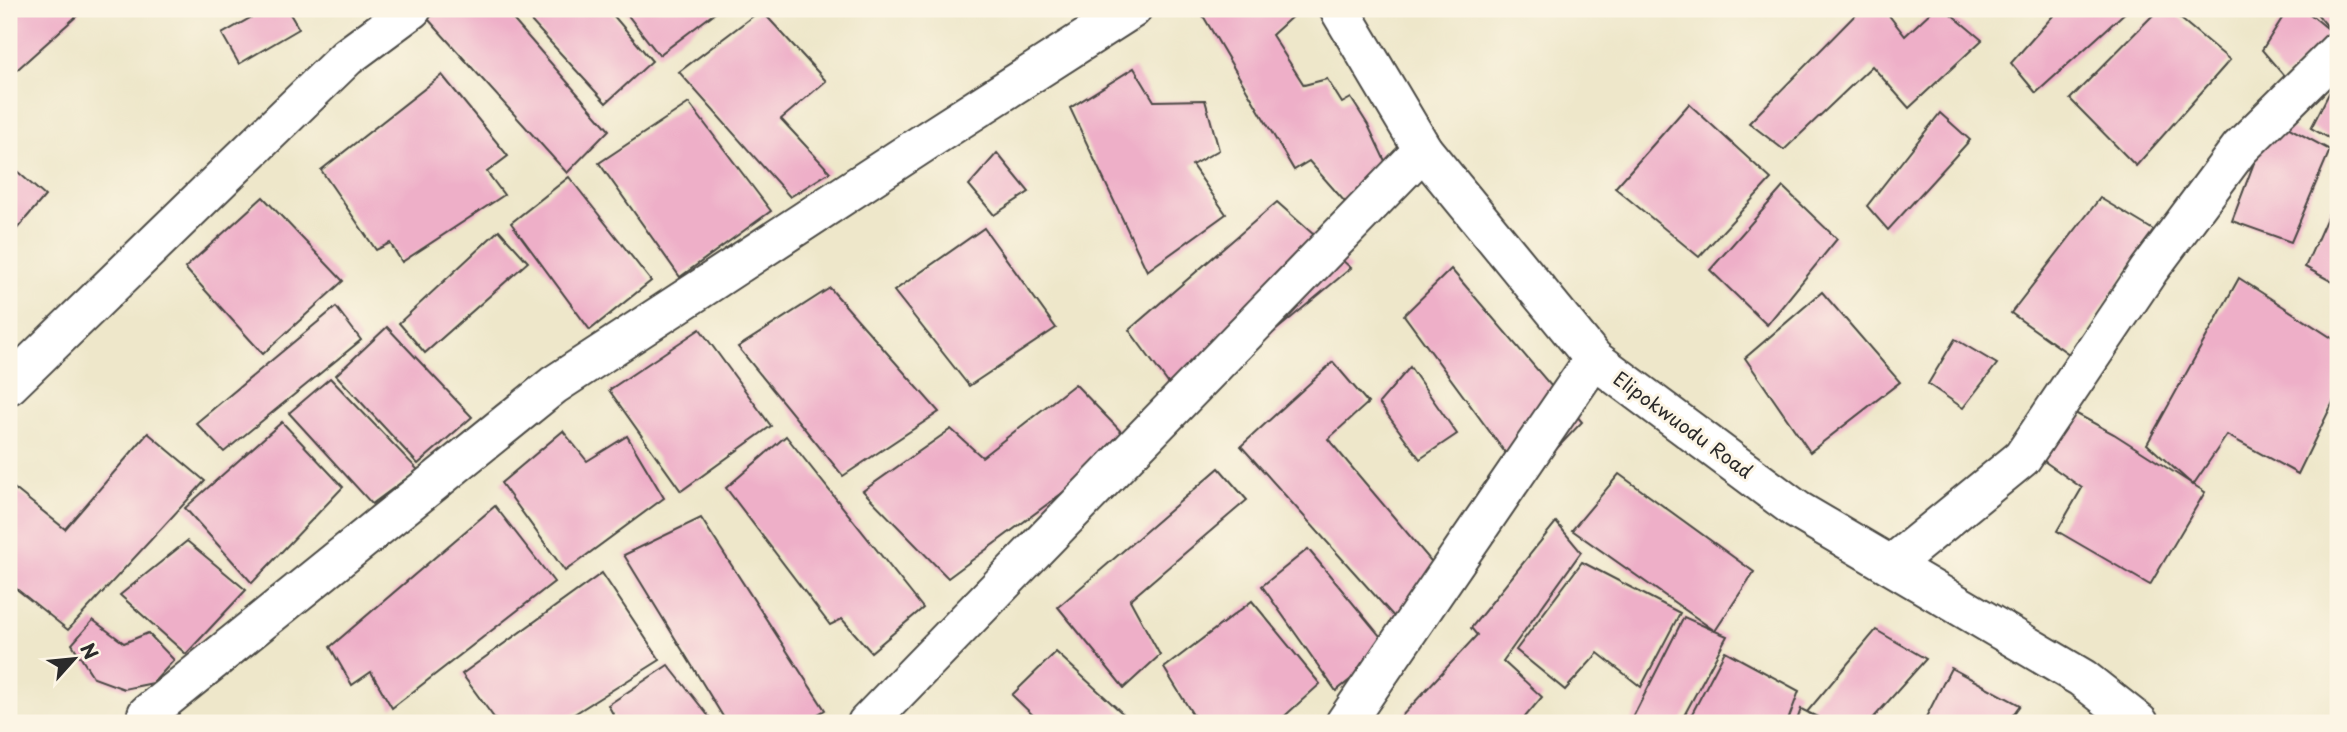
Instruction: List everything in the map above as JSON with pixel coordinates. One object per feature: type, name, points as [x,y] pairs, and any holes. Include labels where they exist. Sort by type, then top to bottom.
[{"type":"street","points":[[9,385],[346,57],[412,9]]},
{"type":"street","points":[[147,713],[554,385],[916,147],[1132,9]]},
{"type":"street","name":"Elipokwuodu Road","points":[[1339,9],[1423,150],[1594,359],[1797,510],[2082,678],[2139,723]]},
{"type":"street","points":[[1892,565],[2022,458],[2149,270],[2240,148],[2338,51]]},
{"type":"street","points":[[867,723],[1423,150]]},
{"type":"street","points":[[1345,723],[1594,359]]},
{"type":"building","points":[[9,9],[77,9],[80,13],[9,77]]},
{"type":"building","points":[[266,9],[287,9],[299,29],[239,64],[222,34]]},
{"type":"building","points":[[439,9],[504,9],[609,130],[567,173],[428,19]]},
{"type":"building","points":[[520,9],[608,9],[652,61],[606,103]]},
{"type":"building","points":[[623,9],[720,9],[659,55]]},
{"type":"building","points":[[1199,9],[1292,9],[1296,13],[1272,35],[1304,85],[1327,79],[1342,103],[1351,98],[1368,125],[1402,197],[1367,227],[1309,161],[1294,170]]},
{"type":"building","points":[[1861,9],[1884,9],[1905,36],[1934,9],[1945,9],[1982,40],[1909,108],[1872,66],[1784,150],[1749,123]]},
{"type":"building","points":[[2059,9],[2129,9],[2036,93],[2011,63]]},
{"type":"building","points":[[2159,9],[2169,9],[2230,60],[2136,166],[2070,99]]},
{"type":"building","points":[[2288,9],[2304,9],[2333,33],[2285,77],[2262,50]]},
{"type":"building","points":[[2313,9],[2338,9],[2338,27],[2333,33]]},
{"type":"building","points":[[761,10],[826,81],[781,119],[830,172],[790,197],[679,72]]},
{"type":"building","points":[[1134,68],[1154,101],[1205,100],[1219,150],[1192,165],[1226,214],[1147,271],[1070,108]]},
{"type":"building","points":[[442,75],[508,156],[487,172],[504,195],[402,262],[390,243],[376,250],[321,170]]},
{"type":"building","points":[[2338,76],[2338,143],[2311,128]]},
{"type":"building","points":[[689,103],[771,211],[680,277],[599,163]]},
{"type":"building","points":[[1689,104],[1771,179],[1699,257],[1615,188]]},
{"type":"building","points":[[1940,113],[1970,140],[1888,230],[1867,206]]},
{"type":"building","points":[[2271,118],[2330,150],[2291,242],[2232,221]]},
{"type":"building","points":[[997,153],[1029,192],[994,215],[969,185]]},
{"type":"building","points":[[9,164],[45,196],[9,238]]},
{"type":"building","points":[[569,177],[651,281],[590,330],[511,223]]},
{"type":"building","points":[[1783,187],[1837,239],[1767,325],[1710,270]]},
{"type":"building","points":[[2338,193],[2338,285],[2305,267]]},
{"type":"building","points":[[263,197],[343,281],[263,354],[185,268]]},
{"type":"building","points":[[2100,198],[2155,231],[2069,354],[2011,313]]},
{"type":"building","points":[[1277,202],[1351,268],[1185,406],[1129,330]]},
{"type":"building","points":[[984,228],[1056,328],[969,386],[894,291]]},
{"type":"building","points":[[499,230],[528,262],[425,353],[399,323]]},
{"type":"building","points":[[1451,269],[1582,422],[1526,481],[1404,315]]},
{"type":"building","points":[[2239,278],[2338,342],[2338,392],[2298,474],[2227,435],[2193,485],[2147,444]]},
{"type":"building","points":[[830,288],[939,412],[843,476],[738,347]]},
{"type":"building","points":[[1822,292],[1900,382],[1810,452],[1745,358]]},
{"type":"building","points":[[336,307],[361,340],[224,452],[196,423]]},
{"type":"building","points":[[387,327],[472,417],[418,464],[336,375]]},
{"type":"building","points":[[700,329],[771,426],[681,491],[609,390]]},
{"type":"building","points":[[1955,339],[1997,364],[1963,408],[1928,384]]},
{"type":"building","points":[[1333,362],[1368,403],[1328,439],[1452,586],[1405,629],[1241,446]]},
{"type":"building","points":[[1410,367],[1457,434],[1420,459],[1379,403]]},
{"type":"building","points":[[330,378],[418,470],[372,504],[289,413]]},
{"type":"building","points":[[1075,384],[1131,442],[948,578],[863,491],[951,429],[982,457]]},
{"type":"building","points":[[2075,413],[2114,434],[2205,492],[2150,585],[2057,531],[2082,488],[2044,461]]},
{"type":"building","points":[[282,422],[343,487],[252,583],[185,508]]},
{"type":"building","points":[[563,431],[587,461],[627,436],[664,498],[565,571],[501,483]]},
{"type":"building","points":[[148,433],[205,481],[68,630],[9,583],[9,484],[65,529]]},
{"type":"building","points":[[786,436],[923,608],[871,652],[842,619],[830,625],[726,488]]},
{"type":"building","points":[[1219,468],[1247,500],[1130,600],[1160,655],[1124,688],[1058,607]]},
{"type":"building","points":[[1619,474],[1754,572],[1715,631],[1572,530]]},
{"type":"building","points":[[495,506],[554,582],[392,708],[371,672],[352,685],[330,647]]},
{"type":"building","points":[[701,518],[825,710],[802,723],[727,723],[624,555]]},
{"type":"building","points":[[1556,522],[1581,552],[1503,661],[1542,697],[1520,723],[1403,723],[1399,719],[1477,635],[1471,628]]},
{"type":"building","points":[[187,541],[246,590],[186,654],[120,595]]},
{"type":"building","points":[[1308,549],[1390,648],[1336,691],[1262,586]]},
{"type":"building","points":[[1582,562],[1680,613],[1641,687],[1598,653],[1565,690],[1516,650]]},
{"type":"building","points":[[602,573],[660,660],[560,723],[498,723],[462,674]]},
{"type":"building","points":[[1252,601],[1320,684],[1277,723],[1198,723],[1164,668]]},
{"type":"building","points":[[1684,617],[1727,636],[1680,723],[1630,723]]},
{"type":"building","points":[[93,620],[124,643],[148,633],[174,660],[153,683],[124,689],[94,678],[72,644]]},
{"type":"building","points":[[1876,630],[1926,659],[1869,723],[1830,723],[1807,712]]},
{"type":"building","points":[[1725,651],[1799,691],[1787,723],[1687,723]]},
{"type":"building","points":[[1056,652],[1133,723],[1041,723],[1012,695]]},
{"type":"building","points":[[668,665],[714,723],[618,723],[608,705]]},
{"type":"building","points":[[1951,668],[2020,705],[2007,723],[1923,723]]},
{"type":"building","points":[[1801,709],[1824,723],[1796,723]]}]
